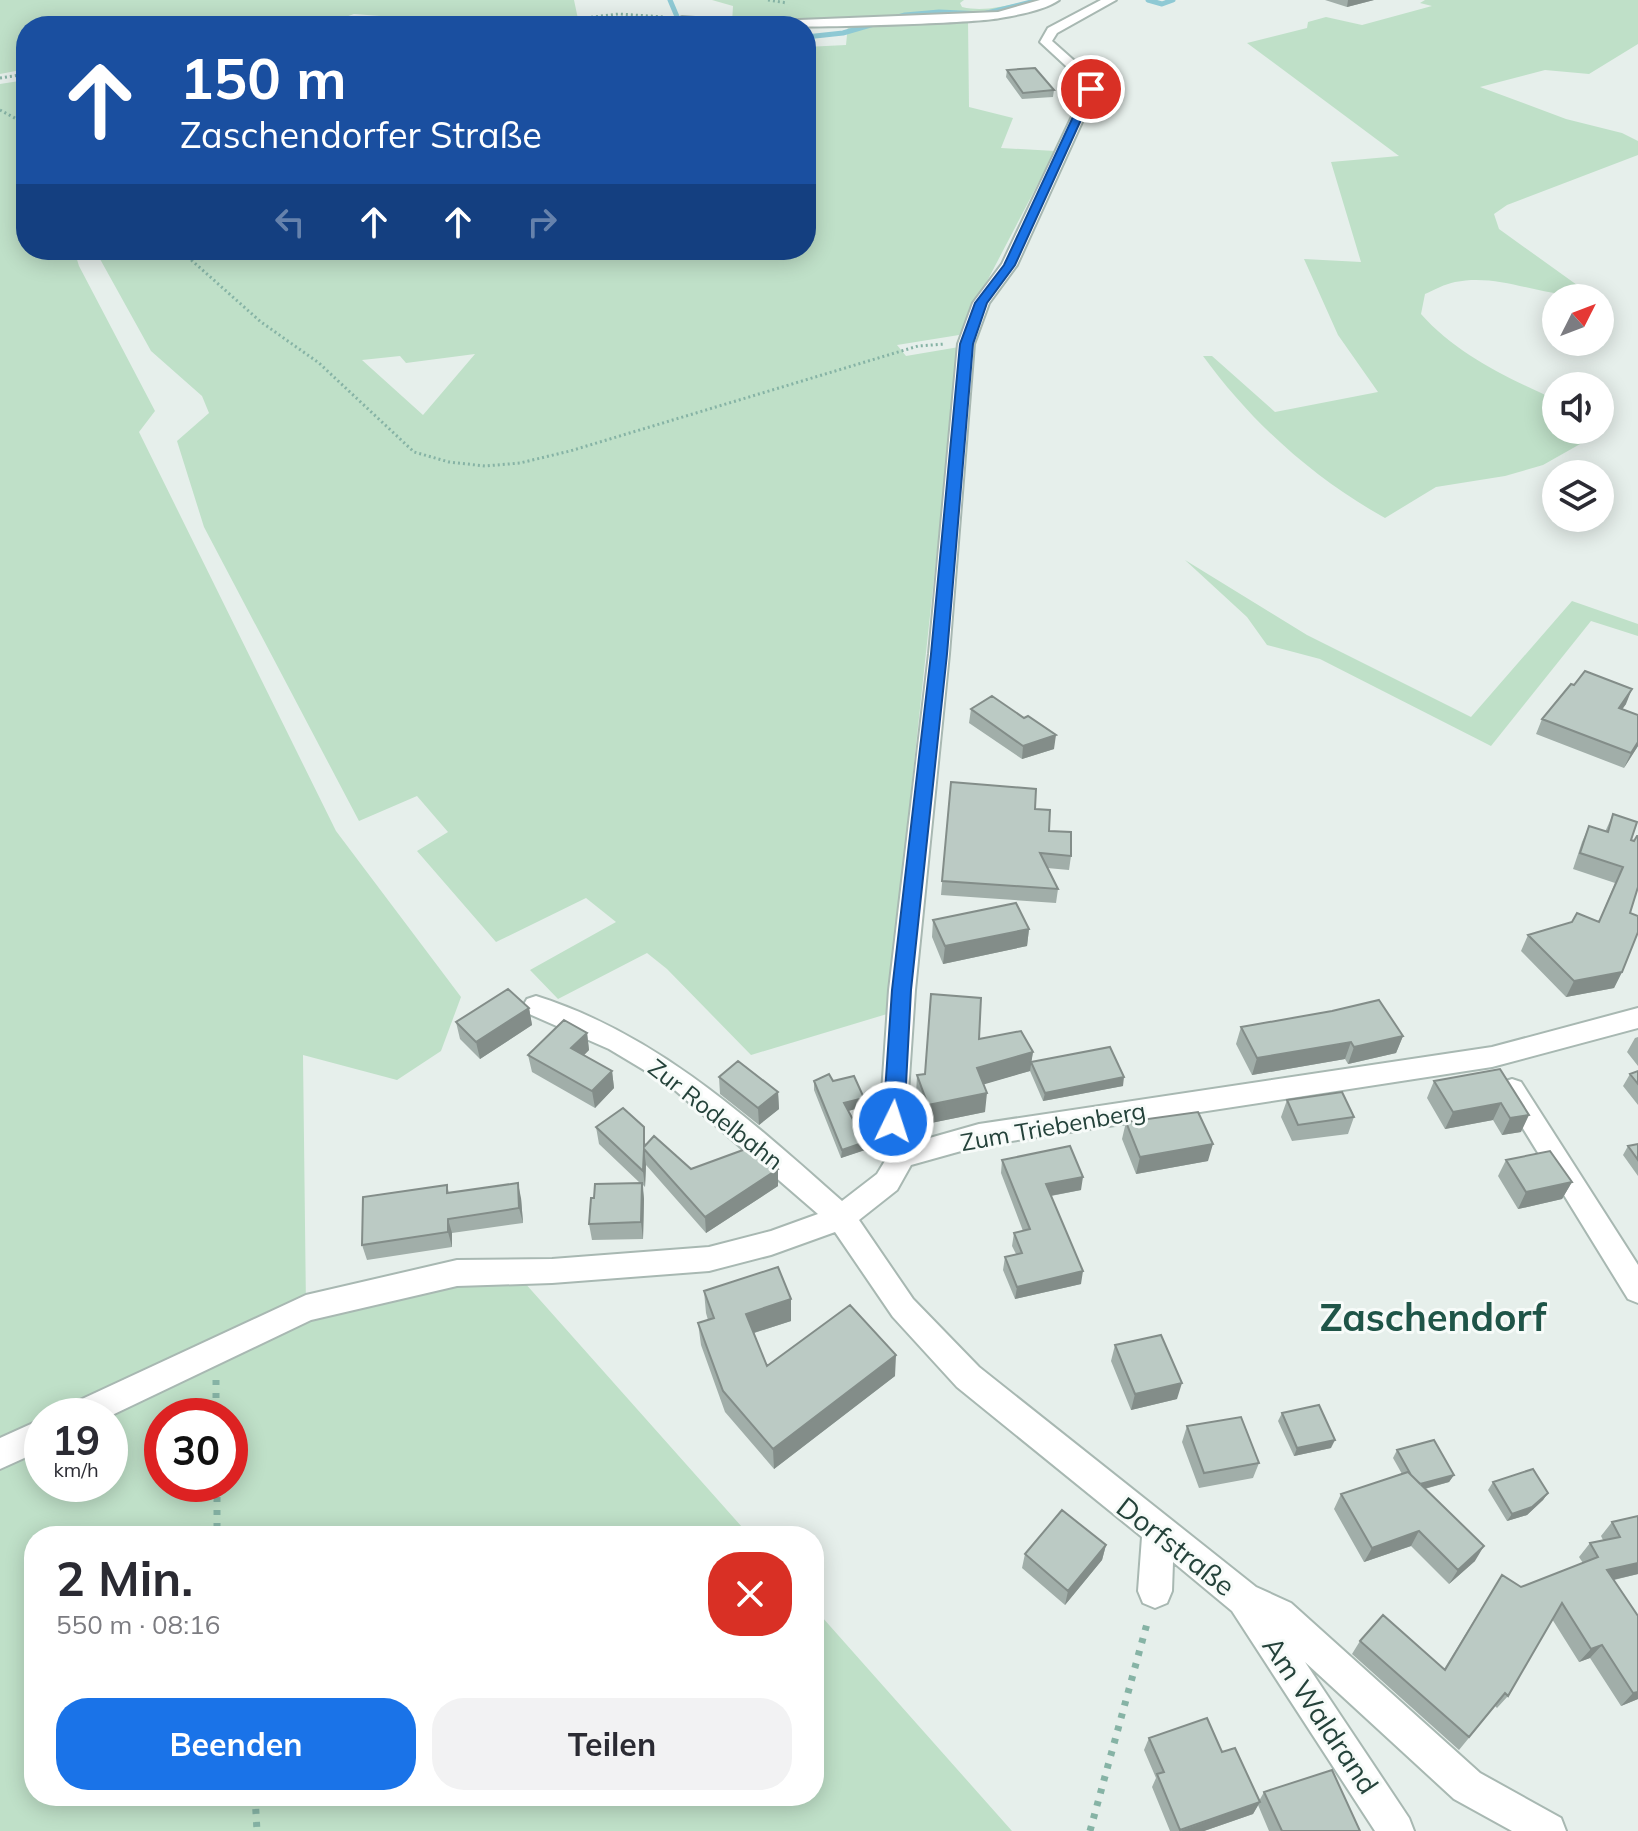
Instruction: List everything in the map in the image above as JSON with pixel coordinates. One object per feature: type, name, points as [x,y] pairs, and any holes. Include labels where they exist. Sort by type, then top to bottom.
[{"type":"street","points":[[816,23],[998,15],[1053,0]]},
{"type":"street","points":[[116,1398],[306,1308],[457,1273],[552,1271],[709,1259],[771,1243],[841,1218],[887,1182],[902,1157],[893,1122],[902,990],[939,654],[966,344],[981,303],[1009,265],[1040,176],[1091,89],[1084,76],[1046,42],[1052,31],[1110,0]]},
{"type":"street","name":"Zur Rodelbahn","points":[[536,1006],[618,1042],[678,1078],[841,1218]]},
{"type":"street","name":"Zum Triebenberg","points":[[902,1157],[979,1135],[1492,1057],[1638,1018]]},
{"type":"street","points":[[1492,1057],[1638,1290]]},
{"type":"street","name":"Dorfstraße","points":[[841,1218],[903,1308],[968,1377],[1158,1533],[1244,1599],[1279,1615],[1467,1786],[1548,1831]]},
{"type":"street","points":[[0,1454],[24,1443]]},
{"type":"street","points":[[1155,1591],[1158,1533]]},
{"type":"street","name":"Am Waldrand","points":[[1244,1599],[1396,1831]]},
{"type":"path","points":[[601,16],[660,16]]},
{"type":"path","points":[[191,260],[261,322],[319,363],[414,452],[449,462],[485,466],[520,463],[658,426],[918,346],[966,344]]},
{"type":"path","points":[[217,1502],[217,1526]]},
{"type":"path","points":[[1090,1831],[1155,1591]]},
{"type":"path","points":[[256,1806],[257,1831]]},
{"type":"green space","points":[[0,0],[574,0],[577,16],[16,16],[16,71],[0,74]]},
{"type":"green space","points":[[712,0],[964,0],[960,3],[962,7],[984,9],[1045,0],[997,13],[816,20],[816,16],[732,16],[733,6]]},
{"type":"green space","points":[[1425,0],[1638,0],[1638,44],[1589,74],[1545,70],[1480,87],[1566,119],[1622,133],[1638,141],[1638,155],[1507,205],[1494,214],[1499,229],[1576,284],[1542,284],[1542,290],[1503,282],[1471,280],[1451,283],[1425,294],[1421,314],[1450,341],[1501,374],[1542,393],[1542,444],[1580,444],[1552,460],[1542,460],[1542,465],[1505,476],[1436,487],[1385,518],[1333,485],[1285,447],[1242,404],[1203,356],[1212,356],[1275,412],[1378,392],[1338,335],[1304,259],[1361,262],[1331,162],[1399,156],[1247,43],[1307,28],[1308,22],[1326,17],[1362,25],[1432,6],[1420,3]]},
{"type":"green space","points":[[968,20],[969,107],[1013,118],[1001,148],[1055,151],[959,335],[897,345],[906,356],[959,347],[887,1014],[751,1055],[667,969],[647,953],[558,999],[530,970],[616,922],[586,898],[496,942],[417,851],[448,832],[417,796],[359,821],[204,527],[177,441],[209,413],[202,396],[151,351],[101,260],[816,260],[816,46],[846,45],[848,25]],"holes":[[[475,354],[423,415],[362,360],[400,356],[406,363]]]},
{"type":"green space","points":[[16,82],[16,260],[77,260],[155,411],[139,432],[336,831],[461,997],[441,1051],[397,1080],[303,1055],[306,1308],[116,1398],[24,1398],[24,1443],[0,1454],[0,84]]},
{"type":"green space","points":[[1185,560],[1307,635],[1471,717],[1572,601],[1638,624],[1638,636],[1591,621],[1491,746],[1320,659],[1267,645],[1247,617]]},
{"type":"green space","points":[[524,1282],[741,1526],[24,1526],[24,1806],[824,1806],[824,1619],[1012,1831],[0,1831],[0,1467],[24,1455],[24,1502],[128,1502],[128,1407],[144,1400],[144,1502],[248,1502],[248,1398],[147,1398],[306,1321],[460,1286]]},
{"type":"building","points":[[1035,68],[1054,90],[1023,93],[1007,70]]},
{"type":"building","points":[[1585,671],[1632,689],[1619,708],[1638,715],[1638,742],[1631,753],[1542,719]]},
{"type":"building","points":[[992,696],[1056,735],[1023,746],[971,709]]},
{"type":"building","points":[[951,782],[1036,789],[1035,809],[1050,810],[1049,831],[1071,832],[1071,856],[1040,853],[1058,889],[942,881]]},
{"type":"building","points":[[1613,814],[1637,822],[1631,840],[1638,836],[1638,887],[1630,913],[1638,916],[1638,932],[1622,972],[1574,981],[1528,935],[1572,922],[1577,913],[1599,922],[1623,867],[1580,853],[1589,826],[1608,832]]},
{"type":"building","points":[[1016,903],[1029,929],[945,946],[933,920]]},
{"type":"building","points":[[508,989],[529,1008],[476,1042],[456,1022]]},
{"type":"building","points":[[931,994],[981,998],[979,1039],[1021,1031],[1033,1052],[977,1068],[987,1093],[928,1105],[917,1075],[925,1074]]},
{"type":"building","points":[[1379,1000],[1403,1036],[1354,1047],[1351,1042],[1257,1058],[1241,1027],[1332,1011]]},
{"type":"building","points":[[564,1020],[587,1033],[571,1048],[612,1071],[592,1091],[528,1055]]},
{"type":"building","points":[[1110,1047],[1124,1077],[1045,1093],[1031,1062]]},
{"type":"building","points":[[738,1061],[778,1092],[758,1108],[719,1077]]},
{"type":"building","points":[[1500,1069],[1529,1115],[1510,1118],[1501,1103],[1453,1112],[1434,1081]]},
{"type":"building","points":[[1638,1071],[1638,1084],[1630,1074]]},
{"type":"building","points":[[829,1074],[833,1081],[854,1076],[864,1098],[844,1103],[865,1142],[842,1150],[814,1081]]},
{"type":"building","points":[[1342,1092],[1354,1117],[1298,1125],[1287,1100]]},
{"type":"building","points":[[623,1108],[644,1127],[644,1147],[654,1136],[691,1169],[754,1146],[778,1169],[705,1217],[644,1149],[643,1171],[596,1127]]},
{"type":"building","points":[[1198,1112],[1213,1144],[1140,1157],[1126,1122]]},
{"type":"building","points":[[1638,1144],[1638,1160],[1628,1146]]},
{"type":"building","points":[[1070,1146],[1083,1177],[1046,1184],[1083,1271],[1017,1287],[1005,1257],[1022,1253],[1014,1233],[1030,1229],[1002,1160]]},
{"type":"building","points":[[1550,1151],[1572,1182],[1526,1192],[1506,1160]]},
{"type":"building","points":[[518,1183],[519,1208],[448,1219],[448,1232],[362,1245],[363,1197],[447,1185],[447,1193]]},
{"type":"building","points":[[642,1183],[641,1222],[589,1224],[595,1184]]},
{"type":"building","points":[[778,1267],[791,1299],[746,1314],[767,1366],[850,1305],[896,1355],[773,1449],[723,1391],[698,1323],[714,1318],[704,1291]]},
{"type":"building","points":[[1161,1335],[1182,1383],[1135,1394],[1115,1345]]},
{"type":"building","points":[[1319,1405],[1335,1440],[1297,1448],[1282,1413]]},
{"type":"building","points":[[1241,1417],[1259,1463],[1204,1473],[1187,1426]]},
{"type":"building","points":[[1434,1440],[1454,1475],[1420,1484],[1411,1475],[1397,1450]]},
{"type":"building","points":[[1533,1469],[1548,1493],[1532,1507],[1512,1514],[1493,1482]]},
{"type":"building","points":[[1408,1472],[1484,1546],[1458,1570],[1419,1531],[1372,1548],[1341,1494]]},
{"type":"building","points":[[1062,1510],[1106,1545],[1068,1591],[1025,1554]]},
{"type":"building","points":[[1638,1516],[1638,1563],[1607,1570],[1638,1616],[1638,1692],[1633,1693],[1602,1645],[1591,1649],[1562,1603],[1508,1696],[1505,1693],[1469,1737],[1360,1641],[1383,1615],[1445,1670],[1502,1575],[1521,1587],[1598,1557],[1590,1543],[1620,1537],[1612,1522]]},
{"type":"building","points":[[1207,1718],[1222,1752],[1235,1748],[1260,1802],[1180,1830],[1157,1774],[1164,1772],[1149,1738]]},
{"type":"building","points":[[1332,1770],[1360,1831],[1282,1831],[1264,1792]]},
{"type":"waterway","points":[[670,0],[677,16]]},
{"type":"waterway","points":[[816,36],[843,33],[905,15],[939,12],[983,14],[1039,0]]},
{"type":"waterway","points":[[1148,0],[1162,4],[1173,0]]},
{"type":"district","name":"Zaschendorf","points":[[1433,1317]]},
{"type":"route","points":[[893,1122],[902,990],[939,654],[966,344],[981,303],[1009,265],[1091,89]]}]
